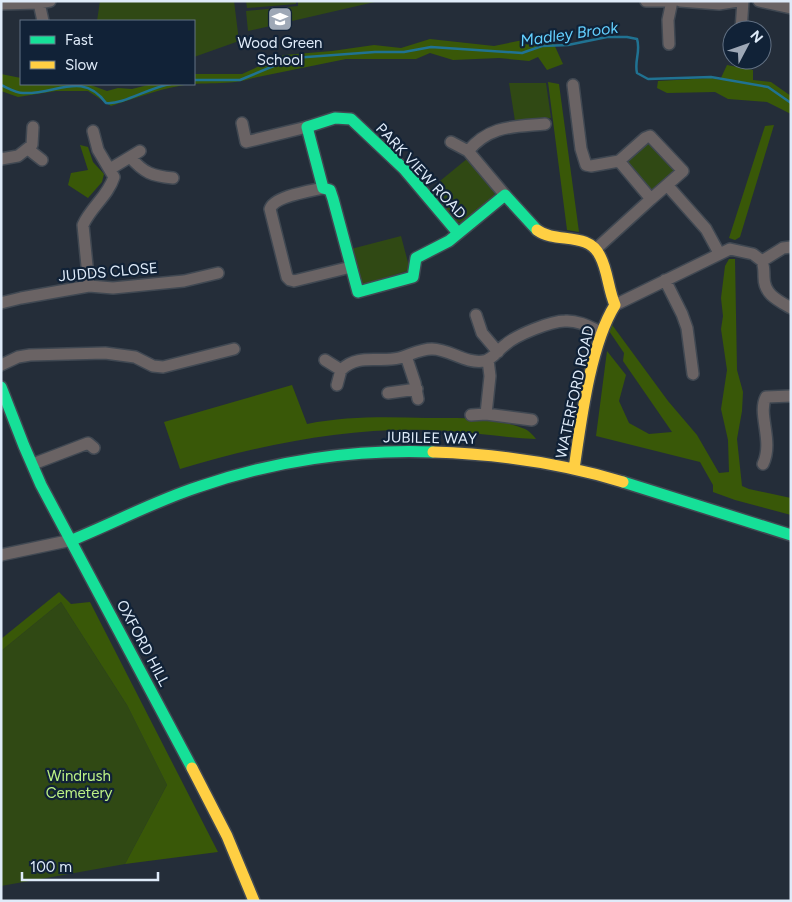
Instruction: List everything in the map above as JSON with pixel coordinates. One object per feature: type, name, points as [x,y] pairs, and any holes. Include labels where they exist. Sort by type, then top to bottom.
[{"type":"street","points":[[646,1],[670,1],[668,20],[669,44]]},
{"type":"street","points":[[680,1],[719,4],[738,1]]},
{"type":"street","points":[[741,20],[742,1]]},
{"type":"street","points":[[759,1],[787,7]]},
{"type":"street","points":[[1,4],[44,2],[43,20]]},
{"type":"street","points":[[573,85],[581,150],[586,165],[591,166],[619,161],[645,138],[650,136],[682,171],[596,248]]},
{"type":"street","name":"PARK VIEW ROAD","points":[[307,127],[338,118],[347,117],[351,119],[404,169],[458,233]]},
{"type":"street","points":[[242,123],[247,145],[307,127],[323,188]]},
{"type":"street","points":[[468,151],[482,137],[491,132],[545,124]]},
{"type":"street","points":[[1,159],[18,156],[32,145],[33,127]]},
{"type":"street","points":[[89,286],[83,225],[87,216],[102,200],[111,186],[114,177],[98,150],[93,131]]},
{"type":"street","points":[[451,142],[468,151],[542,234],[553,238],[583,241],[596,248],[600,255],[611,298],[615,305],[719,253],[735,249],[753,254],[762,261],[766,291],[791,308]]},
{"type":"street","points":[[28,148],[42,160]]},
{"type":"street","points":[[110,169],[135,154],[140,168],[153,176],[173,178]]},
{"type":"street","points":[[619,161],[651,200]]},
{"type":"street","points":[[667,185],[706,230],[719,253]]},
{"type":"street","points":[[351,267],[294,280],[287,277],[270,209],[271,205],[277,200],[323,188],[330,190],[358,292],[413,277],[416,258],[426,251],[439,248],[506,195]]},
{"type":"street","points":[[762,261],[782,248],[791,247]]},
{"type":"street","name":"JUDDS CLOSE","points":[[1,303],[89,286],[113,288],[184,281],[218,273]]},
{"type":"street","points":[[665,280],[687,328],[692,374]]},
{"type":"street","name":"WATERFORD ROAD","points":[[574,469],[601,332],[608,315],[615,305]]},
{"type":"street","points":[[476,315],[493,356],[486,414]]},
{"type":"street","points":[[337,385],[341,370],[346,365],[358,360],[372,358],[389,360],[432,349],[471,360],[493,356],[512,340],[558,322],[578,322],[601,332]]},
{"type":"street","points":[[1,365],[18,358],[30,356],[105,353],[135,358],[152,366],[163,367],[234,349]]},
{"type":"street","points":[[388,393],[417,394],[406,356]]},
{"type":"street","points":[[325,360],[341,370]]},
{"type":"street","name":"OXFORD HILL","points":[[1,387],[14,423],[58,517],[72,540],[228,836],[254,901]]},
{"type":"street","points":[[763,464],[767,454],[767,434],[763,403],[766,397],[791,396]]},
{"type":"street","points":[[471,415],[486,414],[532,420]]},
{"type":"street","points":[[33,464],[88,443],[94,448]]},
{"type":"street","name":"JUBILEE WAY","points":[[72,540],[192,488],[260,469],[320,457],[379,451],[453,451],[508,456],[574,469],[616,480],[791,535]]},
{"type":"street","points":[[1,555],[72,540]]},
{"type":"green space","points":[[100,1],[234,1],[239,41],[195,57],[195,20],[97,20]]},
{"type":"green space","points":[[246,1],[296,1],[296,4],[247,8]]},
{"type":"green space","points":[[298,1],[379,1],[248,31],[246,11],[298,6]]},
{"type":"green space","points":[[430,39],[494,46],[523,40],[553,42],[563,64],[547,70],[538,57],[529,61],[499,58],[453,60],[430,53],[416,59],[346,59],[244,80],[195,85],[195,74],[242,74],[284,55],[374,45],[401,48]]},
{"type":"green space","points":[[725,70],[753,70],[753,80],[771,82],[791,96],[791,114],[767,102],[728,99],[715,92],[667,93],[657,88],[658,81],[711,78],[720,80]]},
{"type":"green space","points":[[1,74],[20,78],[20,85],[91,85],[107,91],[118,88],[132,89],[148,85],[188,85],[153,92],[111,106],[88,91],[56,91],[18,97],[1,91]]},
{"type":"green space","points":[[548,82],[559,84],[579,232],[567,230]]},
{"type":"green space","points":[[509,83],[546,83],[551,118],[515,121]]},
{"type":"green space","points":[[774,125],[740,237],[735,240],[729,238],[765,126]]},
{"type":"green space","points":[[650,141],[673,168],[674,174],[652,194],[625,162]]},
{"type":"green space","points":[[80,145],[88,147],[93,162],[104,174],[102,182],[88,198],[68,185],[71,173],[88,170]]},
{"type":"green space","points":[[468,158],[495,191],[494,197],[461,223],[457,222],[429,190]]},
{"type":"green space","points":[[401,236],[410,270],[363,285],[351,249]]},
{"type":"green space","points":[[729,259],[735,259],[737,370],[743,392],[737,439],[742,486],[791,498],[791,515],[713,492],[713,485],[700,462],[596,436],[607,351],[626,375],[619,401],[629,423],[649,434],[672,432],[623,361],[624,353],[607,328],[610,322],[668,401],[697,435],[719,473],[729,472],[728,440],[721,409],[727,370],[721,329],[723,316],[721,298],[725,266]]},
{"type":"green space","points":[[292,385],[307,424],[367,418],[463,418],[513,425],[531,433],[536,439],[449,431],[381,431],[313,438],[279,444],[180,469],[164,422]]},
{"type":"green space","points":[[59,592],[71,604],[90,602],[218,852],[125,864],[167,785],[127,705],[61,602],[1,651],[1,639]]},
{"type":"green space","name":"Windrush Cemetery","points":[[61,602],[127,705],[167,785],[125,864],[1,886],[1,651]]},
{"type":"waterway","name":"Madley Brook","points":[[195,80],[240,80],[293,58],[375,52],[404,52],[431,47],[522,53],[542,46],[568,45],[607,37],[627,37],[637,39],[637,73],[648,79],[711,77],[768,87],[791,103]]},
{"type":"waterway","name":"Madley Brook","points":[[1,85],[23,93],[35,93],[68,86],[78,86],[88,88],[97,93],[106,103],[128,99],[167,85]]},
{"type":"traffic: fast","points":[[458,233],[404,169],[351,119],[335,118],[307,127],[323,188],[330,190],[333,199],[358,292],[413,277],[416,258],[449,241],[505,195],[537,230]]},
{"type":"traffic: fast","points":[[1,387],[41,485],[192,768]]},
{"type":"traffic: fast","points":[[72,540],[150,505],[226,478],[255,470],[343,455],[433,452]]},
{"type":"traffic: fast","points":[[623,482],[791,535]]},
{"type":"traffic: slow","points":[[537,230],[553,236],[580,240],[595,248],[603,262],[615,305],[606,322],[593,362],[583,407],[574,469]]},
{"type":"traffic: slow","points":[[433,452],[505,457],[553,465],[623,482]]},
{"type":"traffic: slow","points":[[192,768],[227,836],[254,901]]},
{"type":"place","name":"Wood Green School","points":[[280,19]]}]
